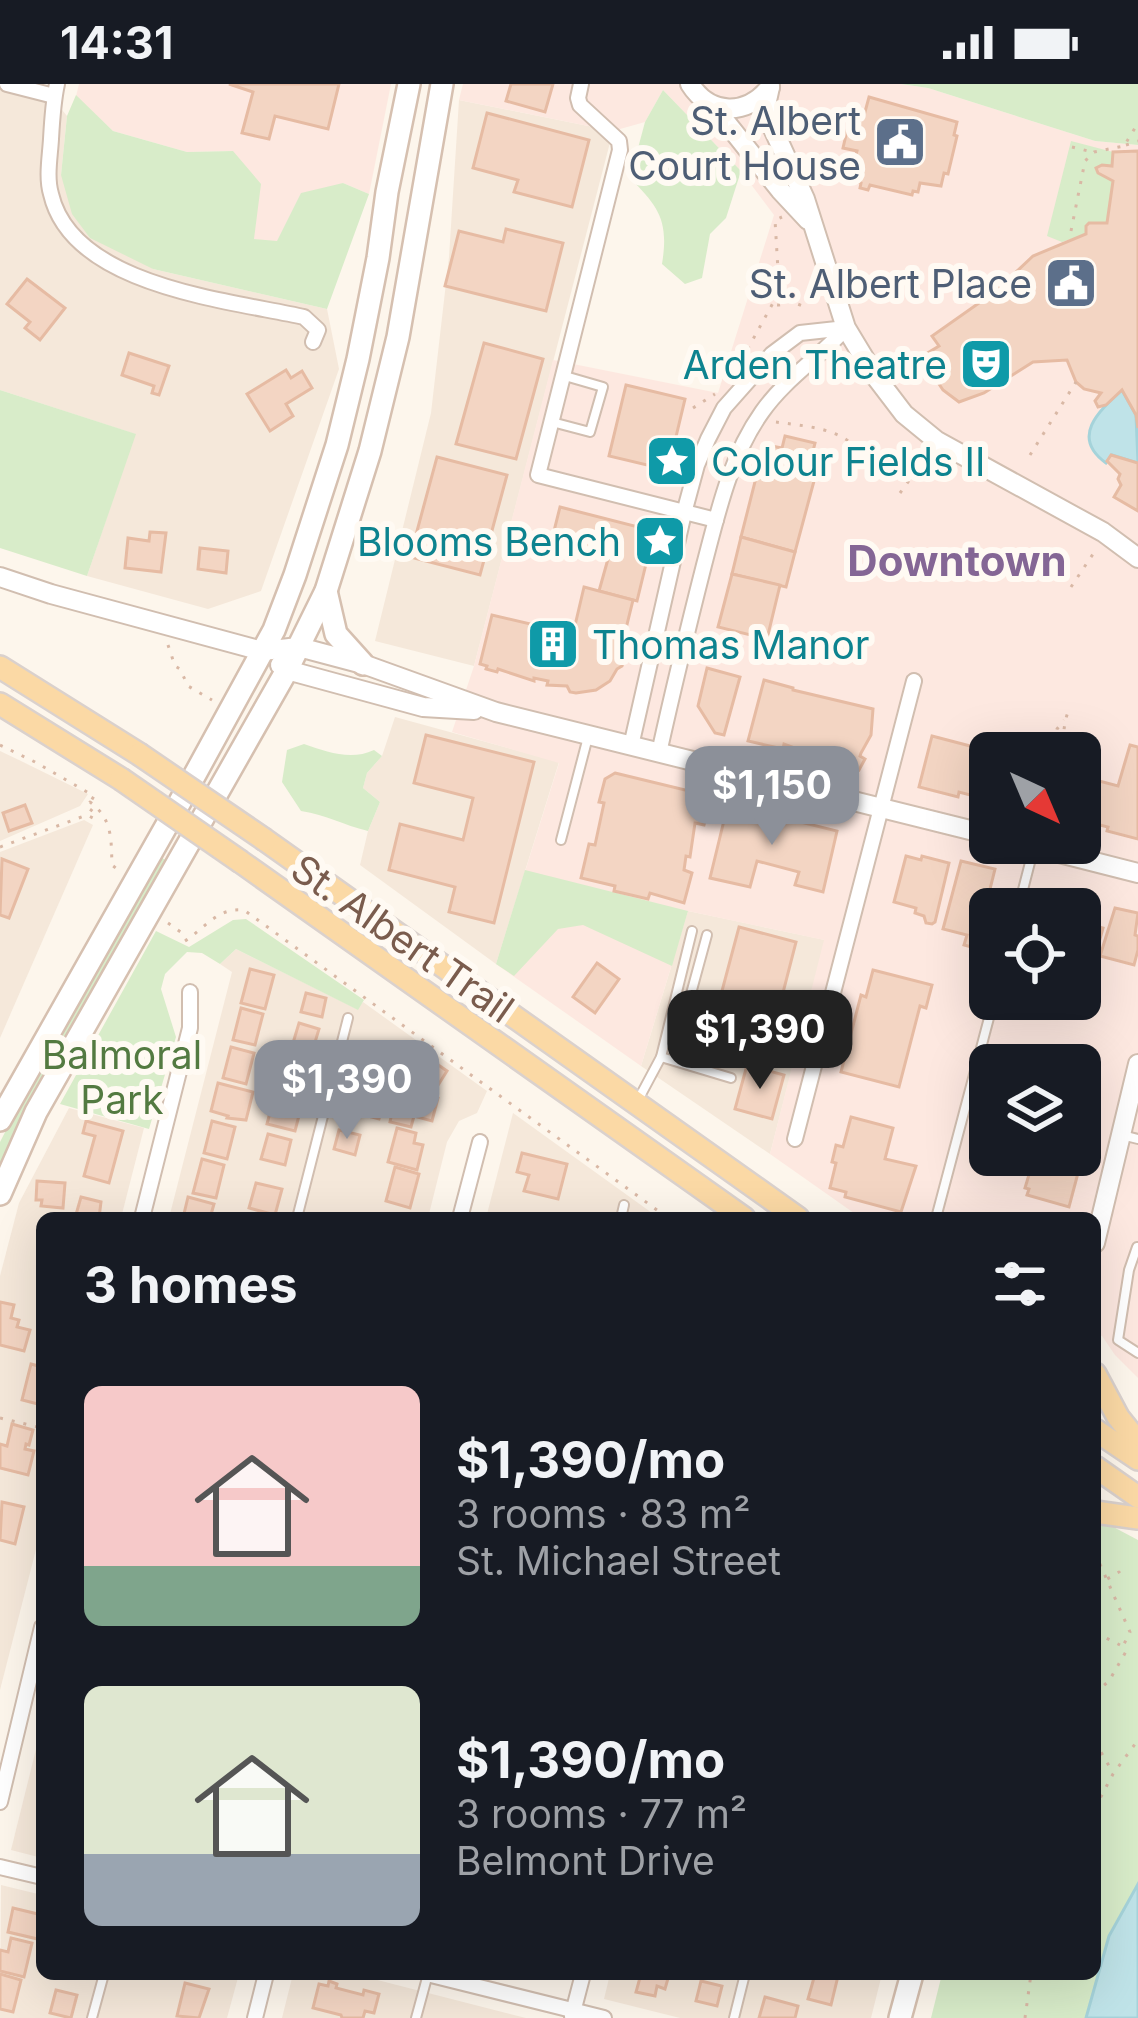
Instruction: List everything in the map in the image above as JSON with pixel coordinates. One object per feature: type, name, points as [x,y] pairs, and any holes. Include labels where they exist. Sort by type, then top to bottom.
[{"type":"main road","points":[[0,1120],[274,630],[337,445],[362,339],[409,84]]},
{"type":"main road","points":[[0,1194],[36,1112],[287,670],[326,591],[370,451],[398,338],[442,84]]},
{"type":"main road","points":[[326,591],[336,634],[363,664]]},
{"type":"main road","name":"St. Albert Trail","points":[[0,667],[266,841],[790,1212]]},
{"type":"main road","name":"St. Albert Trail","points":[[0,704],[121,778],[736,1212]]},
{"type":"main road","points":[[1101,1385],[1138,1442]]},
{"type":"main road","points":[[1101,1434],[1138,1459]]},
{"type":"main road","points":[[1101,1470],[1138,1497]]},
{"type":"main road","points":[[1101,1513],[1138,1518]]},
{"type":"main road","points":[[900,2018],[910,1980]]},
{"type":"street","points":[[7,84],[56,90],[50,193],[78,242],[105,263],[152,282],[304,317],[318,330],[313,342]]},
{"type":"street","points":[[581,84],[580,105],[619,140],[620,150],[538,476],[716,520]]},
{"type":"street","points":[[690,84],[702,99],[730,110],[757,101],[771,86]]},
{"type":"street","points":[[771,86],[766,105],[770,122],[805,199],[846,328],[904,414],[938,441],[1103,532],[1138,558]]},
{"type":"street","points":[[714,106],[811,224]]},
{"type":"street","points":[[631,746],[684,512],[697,465],[724,407],[772,354],[800,333],[846,328]]},
{"type":"street","points":[[659,753],[716,520],[738,453],[764,408],[846,328]]},
{"type":"street","points":[[0,578],[262,651],[287,670],[423,707],[496,712]]},
{"type":"street","points":[[262,651],[299,646],[496,712],[969,831]]},
{"type":"street","points":[[795,1139],[914,681]]},
{"type":"street","points":[[1101,863],[1138,872]]},
{"type":"street","points":[[144,1212],[190,1028],[190,992]]},
{"type":"street","points":[[1101,1224],[1129,1137],[1138,1064]]},
{"type":"street","points":[[462,1212],[480,1142]]},
{"type":"street","points":[[0,1802],[36,1652]]},
{"type":"street","points":[[0,1867],[36,1876]]},
{"type":"street","points":[[255,2018],[264,1980]]},
{"type":"street","points":[[450,1980],[604,2018]]},
{"type":"street","points":[[573,2014],[582,1980]]},
{"type":"lane","points":[[552,422],[590,432],[603,387],[564,376]]},
{"type":"lane","points":[[562,840],[589,735]]},
{"type":"lane","points":[[636,1103],[661,1057],[692,931]]},
{"type":"lane","points":[[689,1000],[706,935]]},
{"type":"lane","points":[[685,959],[700,963]]},
{"type":"lane","points":[[299,1212],[348,1018]]},
{"type":"lane","points":[[938,1212],[988,1020]]},
{"type":"lane","points":[[661,1057],[731,1078]]},
{"type":"lane","points":[[622,1212],[624,1205]]},
{"type":"lane","points":[[1137,1247],[1118,1340],[1138,1353]]},
{"type":"lane","points":[[92,2018],[102,1980]]},
{"type":"lane","points":[[416,2018],[426,1980]]},
{"type":"lane","points":[[734,2018],[744,1980]]},
{"type":"path","points":[[1124,146],[1138,123]]},
{"type":"path","points":[[1072,147],[1094,152],[1138,141]]},
{"type":"path","points":[[1071,231],[1085,161],[1094,152]]},
{"type":"path","points":[[782,217],[775,220],[779,287],[786,299]]},
{"type":"path","points":[[737,368],[772,303],[770,292],[779,287]]},
{"type":"path","points":[[772,303],[786,299]]},
{"type":"path","points":[[786,299],[808,308]]},
{"type":"path","points":[[903,368],[921,357]]},
{"type":"path","points":[[1030,455],[1076,382]]},
{"type":"path","points":[[693,408],[727,387]]},
{"type":"path","points":[[775,422],[824,431],[854,444],[860,454]]},
{"type":"path","points":[[900,493],[923,461]]},
{"type":"path","points":[[1071,587],[1093,554]]},
{"type":"path","points":[[168,644],[188,686],[221,705]]},
{"type":"path","points":[[1056,732],[1069,710]]},
{"type":"path","points":[[1065,718],[1066,732]]},
{"type":"path","points":[[0,746],[94,796],[87,807],[95,813],[93,818],[86,815],[0,848]]},
{"type":"path","points":[[90,802],[111,828],[112,865],[122,875]]},
{"type":"path","points":[[161,919],[185,938],[219,914],[244,910],[660,1212]]},
{"type":"path","points":[[0,1418],[36,1427]]},
{"type":"path","points":[[1101,1566],[1130,1632],[1109,1681],[1101,1688]]},
{"type":"path","points":[[1101,1583],[1121,1575]]},
{"type":"path","points":[[1101,1635],[1138,1653]]},
{"type":"path","points":[[1101,1797],[1138,1739]]},
{"type":"path","points":[[1101,1753],[1113,1774]]},
{"type":"path","points":[[1025,2018],[1029,1980]]},
{"type":"shaded area","points":[[0,84],[41,84],[67,116],[61,175],[153,269],[327,309],[339,369],[261,591],[208,609],[87,576],[135,434],[0,390]]},
{"type":"shaded area","points":[[79,84],[391,84],[369,194],[343,183],[277,242],[253,239],[233,151],[187,152],[113,131],[76,96]]},
{"type":"shaded area","points":[[463,84],[901,84],[928,88],[1095,141],[1138,145],[1138,1378],[1101,1336],[1101,1212],[852,1212],[770,1154],[824,940],[688,911],[641,1066],[496,964],[559,763],[452,732],[474,666],[553,360],[718,393],[774,215],[741,171],[663,90],[645,122],[613,131],[459,100]]},
{"type":"shaded area","points":[[459,100],[613,131],[474,666],[375,641],[431,413],[449,257]]},
{"type":"shaded area","points":[[395,717],[559,762],[496,964],[360,865],[380,802],[363,788],[367,773],[382,756]]},
{"type":"shaded area","points":[[0,751],[88,794],[80,806],[0,841]]},
{"type":"shaded area","points":[[84,820],[93,825],[0,1038],[0,852]]},
{"type":"shaded area","points":[[688,911],[825,940],[770,1154],[641,1066]]},
{"type":"shaded area","points":[[236,949],[357,1009],[363,1002],[487,1091],[477,1113],[459,1121],[447,1142],[430,1212],[171,1212],[232,972],[220,964]]},
{"type":"shaded area","points":[[69,1108],[144,1128],[123,1212],[36,1212],[36,1549],[0,1690],[0,1276],[19,1203]]},
{"type":"shaded area","points":[[513,1113],[651,1212],[488,1212]]},
{"type":"shaded area","points":[[36,1749],[36,1856],[11,1850]]},
{"type":"shaded area","points":[[1,1885],[36,1894],[36,1980],[237,1980],[227,2018],[0,2018]]},
{"type":"shaded area","points":[[292,1980],[377,1980],[526,2018],[282,2018]]},
{"type":"shaded area","points":[[609,1980],[880,1980],[871,2018],[680,2018],[604,1999]]},
{"type":"green space","points":[[901,84],[1138,84],[1138,145],[1095,141],[928,88]]},
{"type":"green space","points":[[663,90],[741,171],[726,218],[710,234],[702,278],[685,284],[662,264],[660,216],[630,178],[645,122]]},
{"type":"green space","points":[[76,95],[113,131],[187,152],[233,151],[261,184],[254,239],[277,241],[301,193],[343,183],[369,194],[327,309],[153,269],[90,238],[72,214],[61,175],[67,116]]},
{"type":"green space","points":[[1071,141],[1113,152],[1112,166],[1096,169],[1113,181],[1107,223],[1089,223],[1086,234],[1062,242],[1047,236]]},
{"type":"green space","points":[[0,390],[136,434],[87,576],[0,548]]},
{"type":"green space","points":[[304,744],[348,755],[374,750],[382,756],[367,773],[363,788],[380,802],[368,831],[301,811],[282,782],[287,750]]},
{"type":"green space","points":[[159,856],[167,861],[34,1096],[0,1167],[0,1142]]},
{"type":"green space","points":[[525,870],[688,911],[672,966],[583,925],[558,929],[514,976],[496,964]]},
{"type":"green space","name":"Balmoral Park","points":[[246,919],[364,1000],[358,1010],[236,949],[220,964],[202,953],[187,952],[165,974],[161,989],[176,1037],[149,1129],[60,1104],[156,931],[189,947],[233,920]]},
{"type":"green space","points":[[1101,1521],[1138,1540],[1138,1884],[1109,1936],[1101,1965]]},
{"type":"green space","points":[[940,1980],[1097,1980],[1086,2018],[931,2018]]},
{"type":"water","points":[[1122,390],[1136,415],[1138,463],[1112,455],[1106,463],[1095,453],[1089,434],[1097,415]]},
{"type":"water","points":[[1138,1884],[1138,2018],[1086,2018],[1097,1980],[1101,1980],[1109,1936]]},
{"type":"building","points":[[229,84],[339,84],[328,129],[275,116],[269,139],[242,133],[253,92]]},
{"type":"building","points":[[511,84],[553,84],[545,112],[506,101]]},
{"type":"building","name":"St. Albert Court House","points":[[869,97],[957,122],[948,174],[944,173],[941,186],[920,183],[912,195],[870,185],[868,190],[849,180],[857,151],[843,148],[852,109],[865,112]]},
{"type":"building","points":[[487,113],[589,140],[572,207],[514,192],[518,180],[473,168]]},
{"type":"building","name":"St. Albert Place","points":[[1138,151],[1138,428],[1122,390],[1098,407],[1095,401],[1101,393],[1076,382],[1067,360],[1033,362],[984,393],[959,402],[943,390],[921,357],[939,346],[932,336],[996,291],[1033,256],[1086,234],[1089,223],[1107,223],[1113,181],[1096,168],[1112,166],[1113,152]]},
{"type":"building","points":[[506,229],[563,243],[546,311],[445,286],[459,231],[503,242]]},
{"type":"building","points":[[27,279],[65,308],[40,340],[25,328],[30,322],[7,304]]},
{"type":"building","points":[[484,343],[543,359],[516,459],[456,444]]},
{"type":"building","points":[[129,353],[169,366],[159,395],[152,393],[154,386],[122,375]]},
{"type":"building","points":[[286,370],[291,378],[302,371],[312,388],[286,404],[293,416],[270,431],[247,394]]},
{"type":"building","points":[[626,385],[685,399],[668,470],[609,456]]},
{"type":"building","points":[[785,436],[815,443],[806,479],[814,481],[795,552],[741,537],[759,466],[771,446],[782,448]]},
{"type":"building","points":[[1111,455],[1138,463],[1138,511],[1114,497],[1121,485],[1120,474],[1107,461]]},
{"type":"building","points":[[437,457],[507,475],[480,575],[410,557]]},
{"type":"building","points":[[560,507],[654,531],[637,601],[599,591],[608,559],[551,543]]},
{"type":"building","points":[[150,532],[166,533],[161,572],[125,568],[128,538],[149,541]]},
{"type":"building","points":[[741,537],[795,552],[786,587],[732,574]]},
{"type":"building","points":[[200,548],[228,551],[226,573],[198,569]]},
{"type":"building","points":[[732,574],[780,585],[767,639],[718,627]]},
{"type":"building","name":"Thomas Manor","points":[[584,587],[633,600],[620,653],[624,659],[610,681],[596,690],[576,693],[567,686],[547,685],[548,681],[497,672],[480,664],[492,615],[573,634]]},
{"type":"building","points":[[707,668],[740,677],[724,735],[715,733],[698,706]]},
{"type":"building","points":[[764,680],[873,709],[871,735],[861,753],[865,759],[859,770],[851,762],[832,762],[833,756],[813,757],[814,751],[748,741]]},
{"type":"building","points":[[426,735],[534,762],[494,923],[449,912],[455,887],[389,870],[400,824],[463,840],[473,798],[414,783]]},
{"type":"building","points":[[932,736],[969,746],[969,795],[959,792],[958,797],[919,787]]},
{"type":"building","points":[[1130,745],[1138,747],[1138,839],[1101,825],[1101,782],[1118,786]]},
{"type":"building","points":[[615,773],[706,795],[710,802],[704,825],[695,823],[690,857],[686,856],[684,870],[692,873],[684,903],[650,893],[648,899],[614,891],[615,886],[581,878],[589,844],[595,845],[605,779]]},
{"type":"building","points":[[728,804],[837,831],[823,892],[795,885],[799,872],[757,861],[750,887],[710,878]]},
{"type":"building","points":[[25,805],[32,823],[9,831],[3,813]]},
{"type":"building","points":[[906,856],[949,863],[932,924],[915,913],[916,908],[894,902]]},
{"type":"building","points":[[2,859],[28,869],[9,918],[0,915]]},
{"type":"building","points":[[961,861],[995,869],[990,888],[969,888],[969,946],[964,945],[967,935],[943,929]]},
{"type":"building","points":[[1115,908],[1138,913],[1134,965],[1101,953]]},
{"type":"building","points":[[739,927],[796,942],[768,1051],[710,1036]]},
{"type":"building","points":[[597,963],[619,979],[595,1013],[573,997]]},
{"type":"building","points":[[250,969],[274,975],[265,1009],[241,1003]]},
{"type":"building","points":[[873,970],[932,985],[926,1008],[920,1006],[899,1087],[841,1072],[861,995],[866,997]]},
{"type":"building","points":[[306,993],[326,998],[322,1017],[301,1012]]},
{"type":"building","points":[[241,1008],[263,1014],[255,1045],[233,1040]]},
{"type":"building","points":[[299,1023],[319,1029],[313,1049],[293,1043]]},
{"type":"building","points":[[394,1044],[417,1059],[421,1053],[447,1071],[435,1090],[417,1079],[413,1087],[380,1067]]},
{"type":"building","points":[[231,1047],[254,1053],[246,1084],[223,1078]]},
{"type":"building","points":[[747,1065],[784,1075],[772,1119],[735,1109]]},
{"type":"building","points":[[218,1083],[253,1092],[246,1120],[211,1111]]},
{"type":"building","points":[[352,1083],[387,1092],[379,1119],[345,1110]]},
{"type":"building","points":[[403,1088],[438,1098],[432,1121],[414,1116],[411,1127],[390,1122]]},
{"type":"building","points":[[274,1097],[302,1104],[295,1131],[267,1124]]},
{"type":"building","points":[[851,1117],[893,1128],[885,1159],[916,1166],[901,1212],[845,1197],[846,1192],[830,1188],[836,1145],[843,1147]]},
{"type":"building","points":[[86,1121],[123,1131],[109,1183],[84,1176],[95,1136],[83,1133]]},
{"type":"building","points":[[212,1121],[235,1127],[227,1159],[204,1153]]},
{"type":"building","points":[[397,1128],[416,1133],[414,1143],[423,1145],[417,1170],[388,1162]]},
{"type":"building","points":[[339,1130],[360,1135],[355,1155],[334,1149]]},
{"type":"building","points":[[268,1134],[291,1140],[285,1165],[261,1159]]},
{"type":"building","points":[[522,1153],[567,1164],[558,1199],[524,1191],[529,1175],[517,1172]]},
{"type":"building","points":[[202,1159],[224,1165],[216,1198],[193,1193]]},
{"type":"building","points":[[395,1167],[419,1174],[410,1208],[386,1201]]},
{"type":"building","points":[[1029,1176],[1077,1176],[1069,1207],[1027,1195]]},
{"type":"building","points":[[37,1181],[65,1183],[63,1208],[41,1206],[42,1200],[36,1200]]},
{"type":"building","points":[[256,1183],[282,1189],[276,1212],[249,1208]]},
{"type":"building","points":[[81,1197],[101,1202],[100,1212],[77,1212]]},
{"type":"building","points":[[188,1197],[214,1204],[212,1212],[184,1212]]},
{"type":"building","points":[[0,1302],[14,1305],[11,1318],[19,1320],[17,1327],[30,1330],[24,1351],[0,1345]]},
{"type":"building","points":[[31,1364],[36,1365],[36,1404],[22,1400]]},
{"type":"building","points":[[12,1424],[33,1430],[25,1449],[34,1451],[28,1475],[0,1468],[0,1444],[7,1446]]},
{"type":"building","points":[[2,1502],[24,1507],[15,1544],[0,1540]]},
{"type":"building","points":[[13,1908],[36,1914],[36,1939],[8,1932]]},
{"type":"building","points":[[11,1938],[32,1943],[24,1977],[0,1971],[0,1950],[8,1952]]},
{"type":"building","points":[[0,1974],[21,1980],[13,2012],[0,2009]]},
{"type":"building","points":[[639,1980],[668,1980],[665,1989],[657,1986],[655,1996],[636,1992]]},
{"type":"building","points":[[813,1980],[837,1980],[831,2005],[808,1999]]},
{"type":"building","points":[[329,1981],[336,1988],[379,1994],[374,2013],[342,2018],[313,2008],[319,1984],[328,1986]]},
{"type":"building","points":[[701,1981],[722,1986],[717,2006],[696,2001]]},
{"type":"building","points":[[185,1983],[209,1989],[199,2018],[177,2016]]},
{"type":"building","points":[[56,1990],[77,1995],[71,2018],[50,2013]]},
{"type":"building","points":[[765,1997],[798,2006],[795,2018],[759,2018]]},
{"type":"place","name":"St. Albert Court House","points":[[900,142]]},
{"type":"place","name":"St. Albert Place","points":[[1071,283]]},
{"type":"place","name":"Arden Theatre","points":[[986,364]]},
{"type":"place","name":"Colour Fields II","points":[[672,461]]},
{"type":"place","name":"Blooms Bench","points":[[660,541]]},
{"type":"place","name":"Thomas Manor","points":[[553,644]]},
{"type":"district","name":"Downtown","points":[[957,560]]}]
